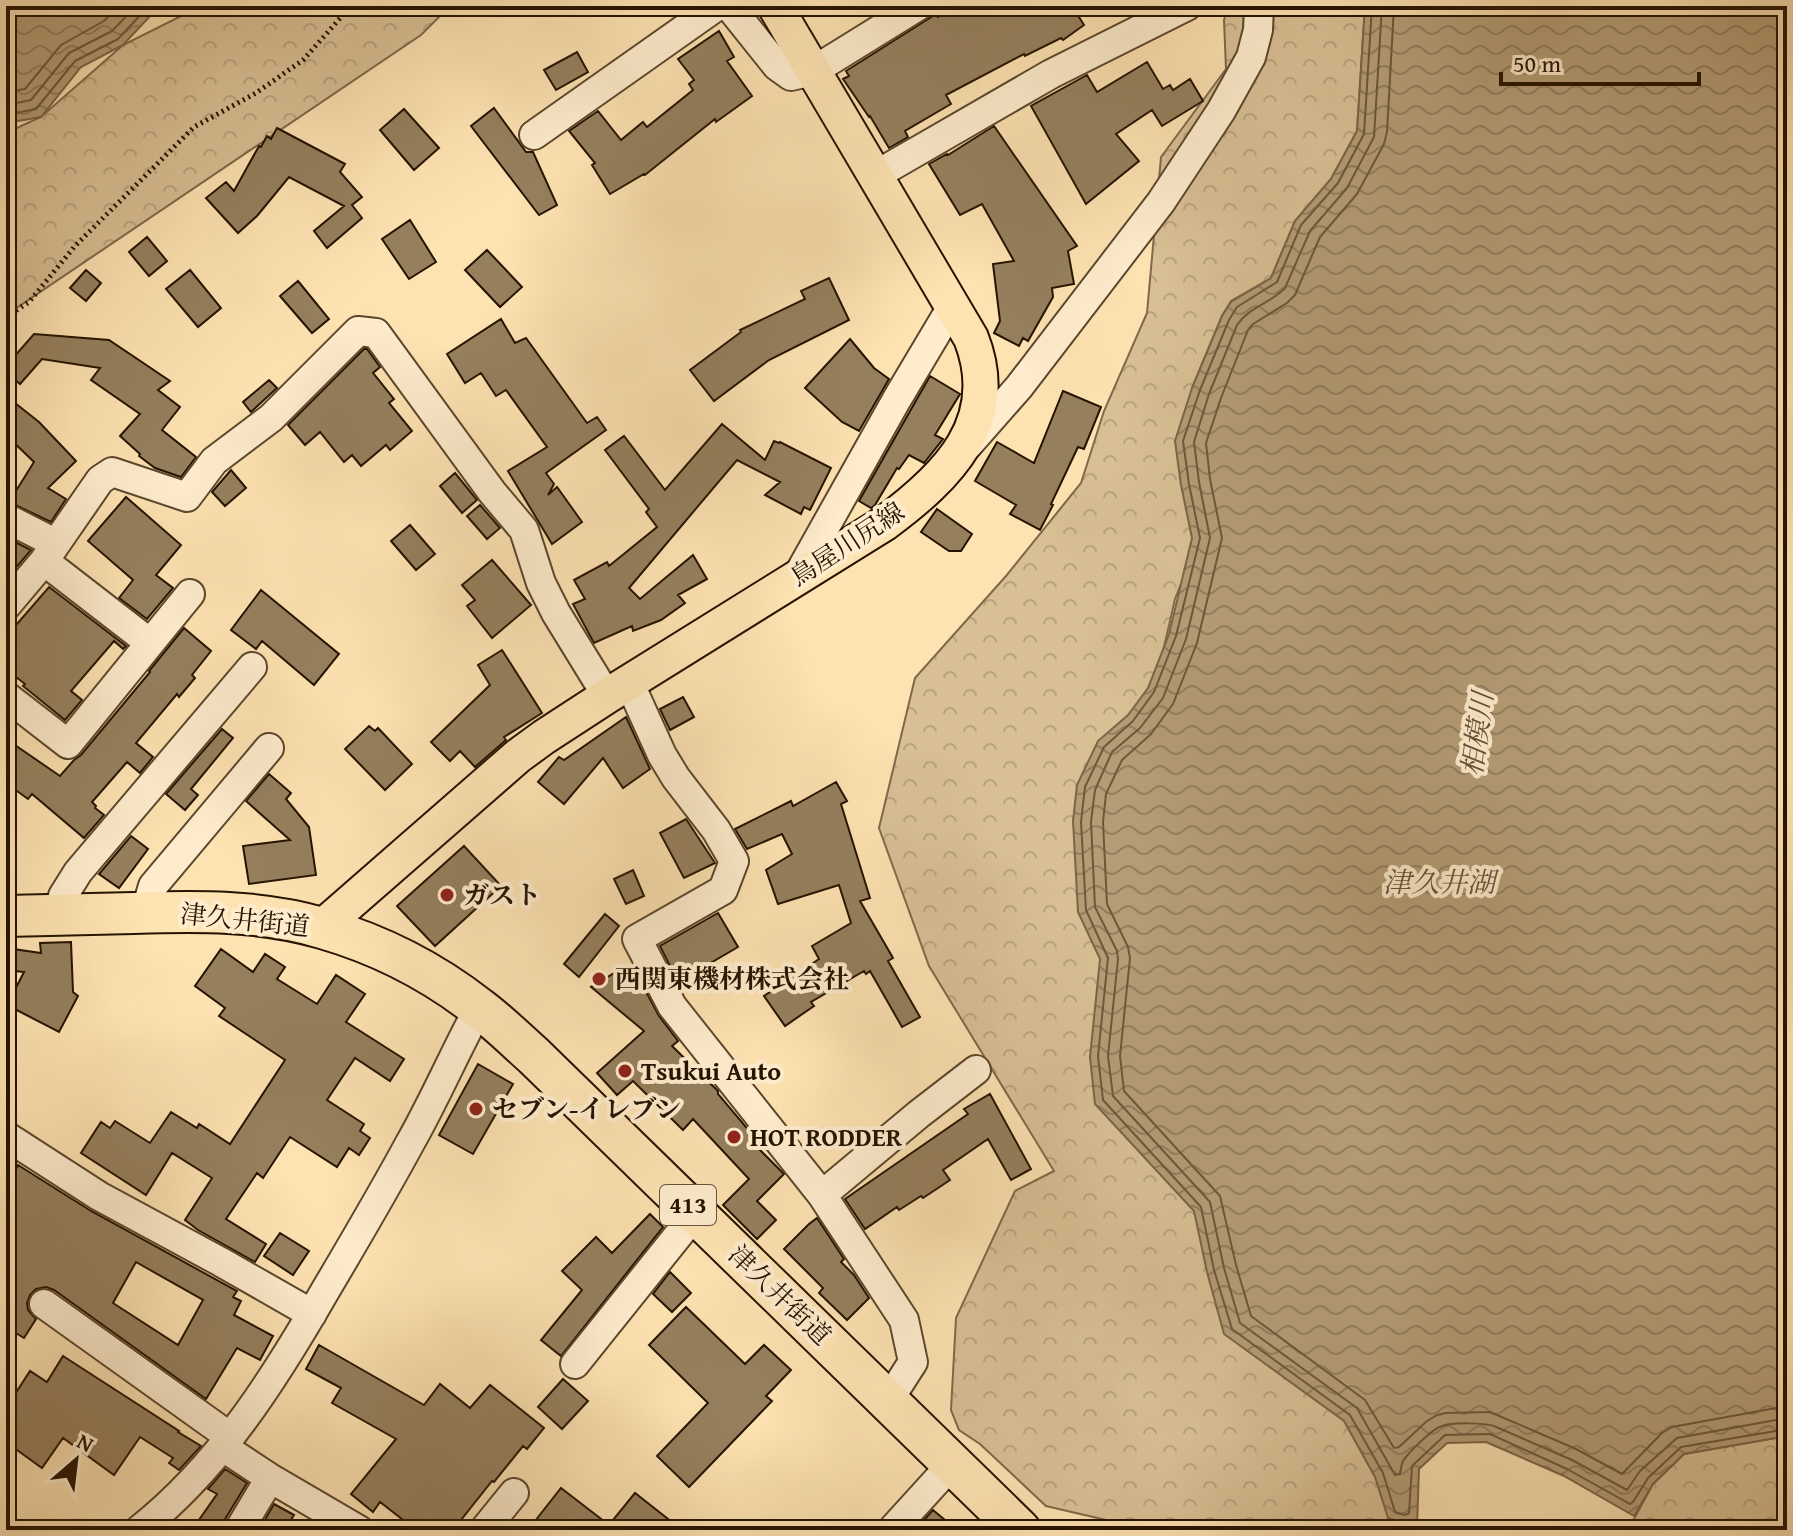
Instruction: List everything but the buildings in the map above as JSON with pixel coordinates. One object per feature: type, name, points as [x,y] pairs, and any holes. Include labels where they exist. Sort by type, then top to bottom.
[{"type":"highway","name":"津久井街道","points":[[6,916],[183,911],[272,918],[321,928],[370,945],[426,972],[479,1008],[534,1056],[1020,1530]]},
{"type":"main road","name":"鳥屋川尻線","points":[[321,928],[518,756],[618,689],[894,516],[925,491],[954,461],[967,440],[975,420],[981,379],[975,348],[953,305],[775,6]]},
{"type":"street","points":[[534,135],[717,6]]},
{"type":"street","points":[[729,6],[777,66],[791,76],[813,71],[918,6]]},
{"type":"street","points":[[876,175],[1051,74],[1187,6]]},
{"type":"street","points":[[954,461],[1019,387],[1161,202],[1221,111],[1251,57],[1258,30],[1259,6]]},
{"type":"street","points":[[797,577],[953,305]]},
{"type":"street","points":[[6,606],[100,480],[112,472],[187,497],[214,461],[271,418],[358,331],[376,333],[492,492],[524,530],[541,583],[556,613],[618,689],[676,778],[716,830],[734,861],[723,890],[637,939],[672,1006],[822,1195],[904,1320],[913,1362],[888,1401]]},
{"type":"street","points":[[6,518],[49,552],[150,643]]},
{"type":"street","points":[[6,696],[68,744],[190,594]]},
{"type":"street","points":[[58,914],[63,896],[78,872],[252,667]]},
{"type":"street","points":[[145,913],[153,886],[269,748]]},
{"type":"street","points":[[139,1530],[189,1484],[226,1442],[273,1377],[411,1142],[479,1008]]},
{"type":"street","points":[[822,1195],[976,1070]]},
{"type":"street","points":[[6,1136],[99,1196],[312,1314]]},
{"type":"street","points":[[575,1364],[696,1213]]},
{"type":"street","points":[[44,1304],[270,1478],[359,1530]]},
{"type":"street","points":[[892,1530],[952,1464]]},
{"type":"street","points":[[239,1530],[270,1478]]},
{"type":"street","points":[[484,1530],[514,1493]]},
{"type":"path","points":[[6,317],[29,302],[75,246],[194,127],[256,93],[303,60],[351,6]]},
{"type":"green space","points":[[201,6],[450,6],[421,35],[6,315],[6,133],[41,117],[123,45]]},
{"type":"green space","points":[[1228,6],[1365,6],[1357,131],[1331,179],[1295,221],[1271,278],[1231,301],[1192,388],[1198,542],[1175,599],[1154,691],[1106,963],[1200,1214],[1350,1424],[1381,1481],[1388,1518],[1384,1530],[1149,1530],[1046,1506],[980,1444],[959,1430],[951,1410],[956,1318],[1015,1191],[1054,1171],[929,966],[879,828],[915,678],[1006,576],[1081,483],[1104,411],[1147,313],[1161,157],[1226,69],[1224,20]]},
{"type":"green space","points":[[1787,1436],[1787,1530],[1628,1530],[1653,1484],[1684,1454]]},
{"type":"water","points":[[6,6],[193,6],[151,15],[123,45],[81,67],[41,117],[6,123]]},
{"type":"water","name":"津久井湖","points":[[1365,6],[1787,6],[1787,1436],[1684,1454],[1653,1484],[1634,1516],[1564,1476],[1486,1442],[1447,1443],[1419,1469],[1417,1527],[1388,1518],[1375,1477],[1344,1421],[1224,1334],[1194,1211],[1095,1104],[1090,1057],[1100,959],[1078,912],[1073,821],[1077,785],[1098,741],[1128,715],[1148,688],[1169,634],[1192,538],[1175,441],[1192,388],[1222,316],[1231,302],[1271,278],[1295,221],[1331,179],[1357,131]]},
{"type":"place","name":"ガスト","points":[[447,895]]},
{"type":"place","name":"西関東機材株式会社","points":[[599,979]]},
{"type":"place","name":"Tsukui Auto","points":[[625,1071]]},
{"type":"place","name":"セブン-イレブン","points":[[476,1109]]},
{"type":"place","name":"HOT RODDER","points":[[734,1137]]},
{"type":"water label","name":"相模川","points":[[1477,734]]}]
